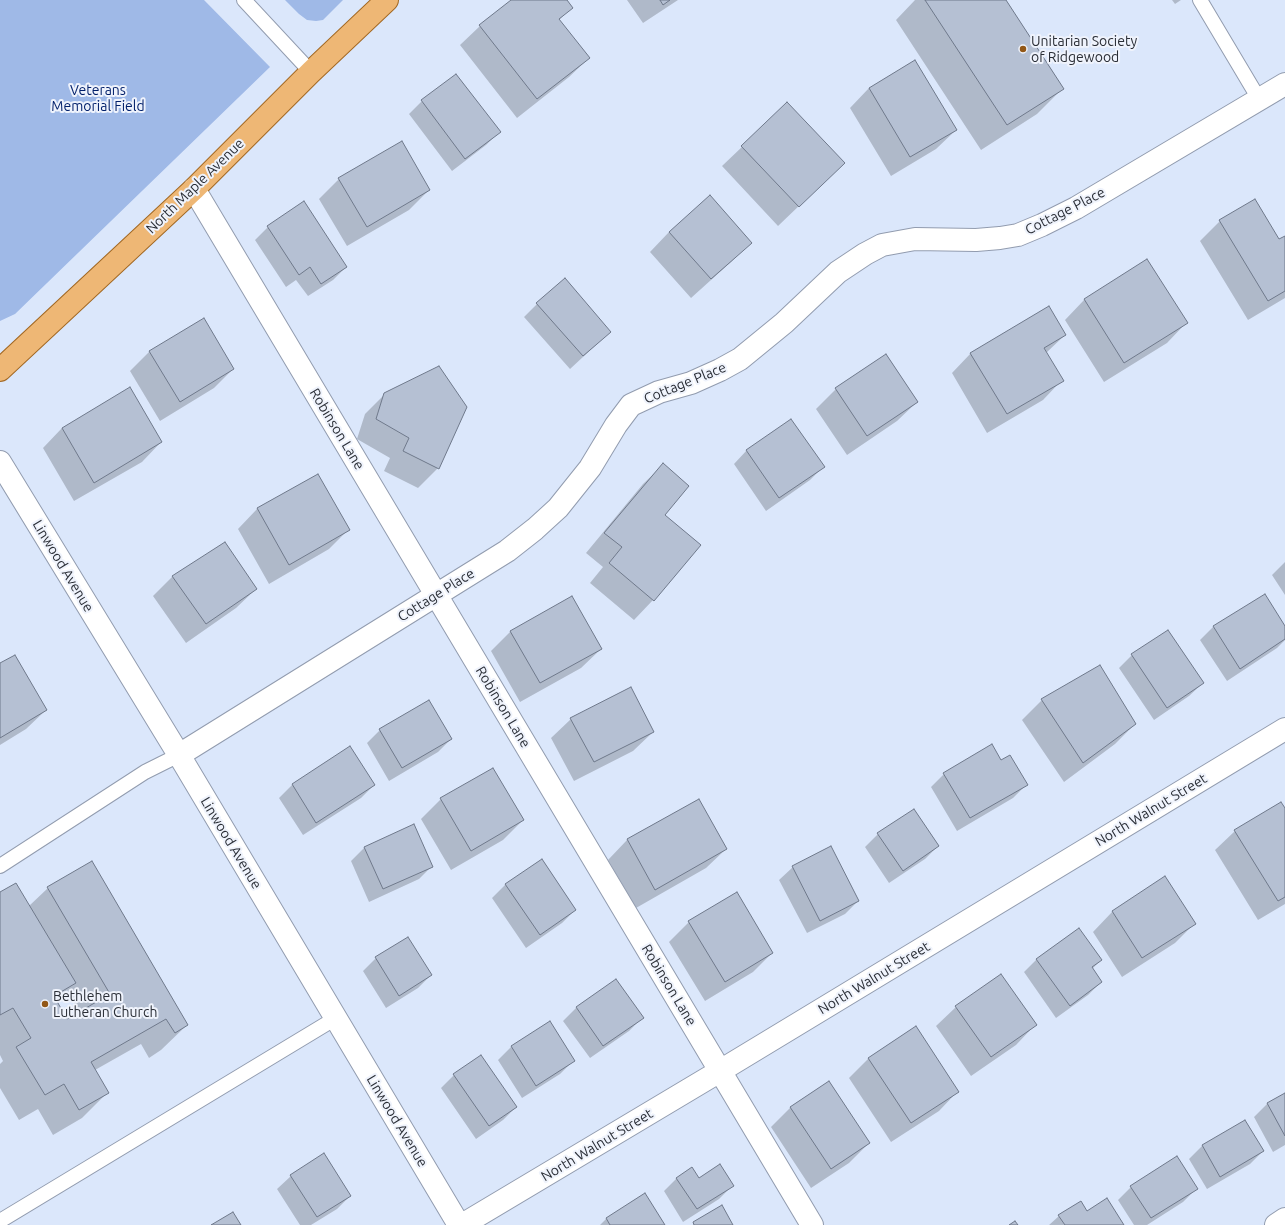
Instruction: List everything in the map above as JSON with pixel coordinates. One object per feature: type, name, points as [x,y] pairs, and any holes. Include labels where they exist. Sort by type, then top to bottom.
[{"type":"main road","name":"North Maple Avenue","points":[[0,370],[194,189],[311,72],[387,0]]},
{"type":"street","name":"Cottage Place","points":[[179,755],[507,551],[535,529],[558,508],[590,468],[616,425],[631,405],[659,392],[691,383],[740,359],[784,323],[838,272],[865,254],[882,245],[915,239],[976,240],[1018,235],[1076,208],[1285,84]]},
{"type":"street","name":"Robinson Lane","points":[[194,189],[812,1225]]},
{"type":"street","name":"Linwood Avenue","points":[[0,462],[179,755],[459,1225]]},
{"type":"street","name":"North Walnut Street","points":[[462,1225],[720,1071],[1285,729]]},
{"type":"street","points":[[1276,1225],[1285,1219]]},
{"type":"lane","points":[[244,0],[311,72]]},
{"type":"lane","points":[[1200,0],[1259,99]]},
{"type":"lane","points":[[0,866],[145,772],[179,755]]},
{"type":"lane","points":[[0,1221],[336,1018]]},
{"type":"green space","name":"Veterans Memorial Field","points":[[0,0],[204,0],[270,67],[15,314],[0,321]]},
{"type":"green space","points":[[285,0],[343,0],[323,20],[316,21],[307,20]]},
{"type":"building","points":[[511,0],[567,0],[573,8],[559,19],[590,58],[537,99],[479,25]]},
{"type":"building","points":[[660,0],[670,0],[663,5]]},
{"type":"building","points":[[925,0],[1006,0],[1064,89],[1007,125]]},
{"type":"building","points":[[915,60],[957,130],[910,157],[869,88]]},
{"type":"building","points":[[456,74],[501,132],[465,159],[421,100]]},
{"type":"building","points":[[787,102],[845,163],[799,207],[741,146]]},
{"type":"building","points":[[402,141],[430,190],[367,227],[338,178]]},
{"type":"building","points":[[710,195],[752,243],[711,279],[669,232]]},
{"type":"building","points":[[1255,199],[1279,239],[1285,236],[1285,291],[1268,301],[1219,220]]},
{"type":"building","points":[[304,201],[347,267],[321,284],[310,267],[299,275],[267,226]]},
{"type":"building","points":[[1147,259],[1188,323],[1124,363],[1084,299]]},
{"type":"building","points":[[565,278],[611,332],[583,356],[536,303]]},
{"type":"building","points":[[1049,306],[1066,335],[1044,348],[1064,381],[1007,414],[970,353]]},
{"type":"building","points":[[204,318],[234,369],[180,402],[149,351]]},
{"type":"building","points":[[886,354],[918,402],[867,436],[835,388]]},
{"type":"building","points":[[439,366],[467,407],[439,469],[403,451],[409,438],[376,419],[384,393]]},
{"type":"building","points":[[130,387],[162,442],[94,483],[62,428]]},
{"type":"building","points":[[791,419],[825,467],[779,498],[746,450]]},
{"type":"building","points":[[663,463],[689,486],[665,515],[701,545],[654,601],[609,563],[622,547],[604,533]]},
{"type":"building","points":[[318,474],[350,530],[289,565],[257,508]]},
{"type":"building","points":[[225,542],[257,589],[206,624],[172,576]]},
{"type":"building","points":[[1265,594],[1285,626],[1285,639],[1240,669],[1213,626]]},
{"type":"building","points":[[572,596],[602,649],[540,683],[510,631]]},
{"type":"building","points":[[1168,630],[1204,683],[1167,708],[1131,654]]},
{"type":"building","points":[[15,655],[47,710],[0,738],[0,663]]},
{"type":"building","points":[[1100,665],[1136,724],[1083,763],[1041,699]]},
{"type":"building","points":[[631,687],[654,732],[594,762],[570,718]]},
{"type":"building","points":[[429,700],[452,739],[402,768],[379,729]]},
{"type":"building","points":[[992,744],[1001,760],[1010,755],[1028,785],[970,818],[943,773]]},
{"type":"building","points":[[350,746],[375,785],[316,823],[292,784]]},
{"type":"building","points":[[493,768],[524,820],[471,851],[440,798]]},
{"type":"building","points":[[699,799],[727,849],[655,890],[627,839]]},
{"type":"building","points":[[1281,802],[1285,808],[1285,897],[1278,901],[1234,830]]},
{"type":"building","points":[[914,809],[939,846],[903,871],[877,833]]},
{"type":"building","points":[[414,824],[433,867],[383,889],[364,847]]},
{"type":"building","points":[[831,846],[859,901],[820,921],[792,866]]},
{"type":"building","points":[[542,859],[576,910],[540,935],[505,884]]},
{"type":"building","points":[[92,861],[188,1025],[175,1033],[166,1019],[91,1062],[109,1093],[79,1110],[64,1084],[45,1095],[16,1047],[31,1038],[13,1008],[0,1015],[0,892],[16,883],[76,983],[54,996],[67,1019],[110,994],[47,887]]},
{"type":"building","points":[[1165,876],[1196,924],[1142,958],[1112,911]]},
{"type":"building","points":[[737,892],[773,953],[725,982],[688,921]]},
{"type":"building","points":[[1079,928],[1102,960],[1092,967],[1102,982],[1070,1006],[1036,959]]},
{"type":"building","points":[[408,937],[432,975],[399,996],[375,957]]},
{"type":"building","points":[[1001,974],[1037,1025],[991,1057],[955,1006]]},
{"type":"building","points":[[616,979],[644,1018],[603,1046],[576,1007]]},
{"type":"building","points":[[550,1021],[575,1061],[536,1086],[511,1046]]},
{"type":"building","points":[[916,1026],[959,1092],[911,1123],[868,1058]]},
{"type":"building","points":[[481,1055],[517,1107],[489,1126],[453,1074]]},
{"type":"building","points":[[829,1081],[870,1143],[831,1169],[790,1107]]},
{"type":"building","points":[[1285,1093],[1285,1136],[1267,1103]]},
{"type":"building","points":[[1245,1120],[1264,1151],[1220,1177],[1202,1145]]},
{"type":"building","points":[[324,1153],[351,1196],[317,1217],[290,1175]]},
{"type":"building","points":[[1177,1156],[1198,1189],[1151,1218],[1130,1186]]},
{"type":"building","points":[[720,1164],[734,1186],[697,1209],[676,1178],[692,1167],[699,1178]]},
{"type":"building","points":[[645,1193],[665,1225],[610,1225],[606,1218]]},
{"type":"building","points":[[1107,1198],[1124,1225],[1065,1225],[1058,1215],[1081,1201],[1087,1211]]},
{"type":"building","points":[[722,1205],[733,1225],[694,1225],[693,1222]]},
{"type":"building","points":[[233,1212],[241,1225],[211,1225]]},
{"type":"building","points":[[1015,1221],[1018,1225],[1009,1225]]},
{"type":"place","name":"Unitarian Society of Ridgewood","points":[[1023,49]]},
{"type":"place","name":"Bethlehem Lutheran Church","points":[[45,1004]]}]
